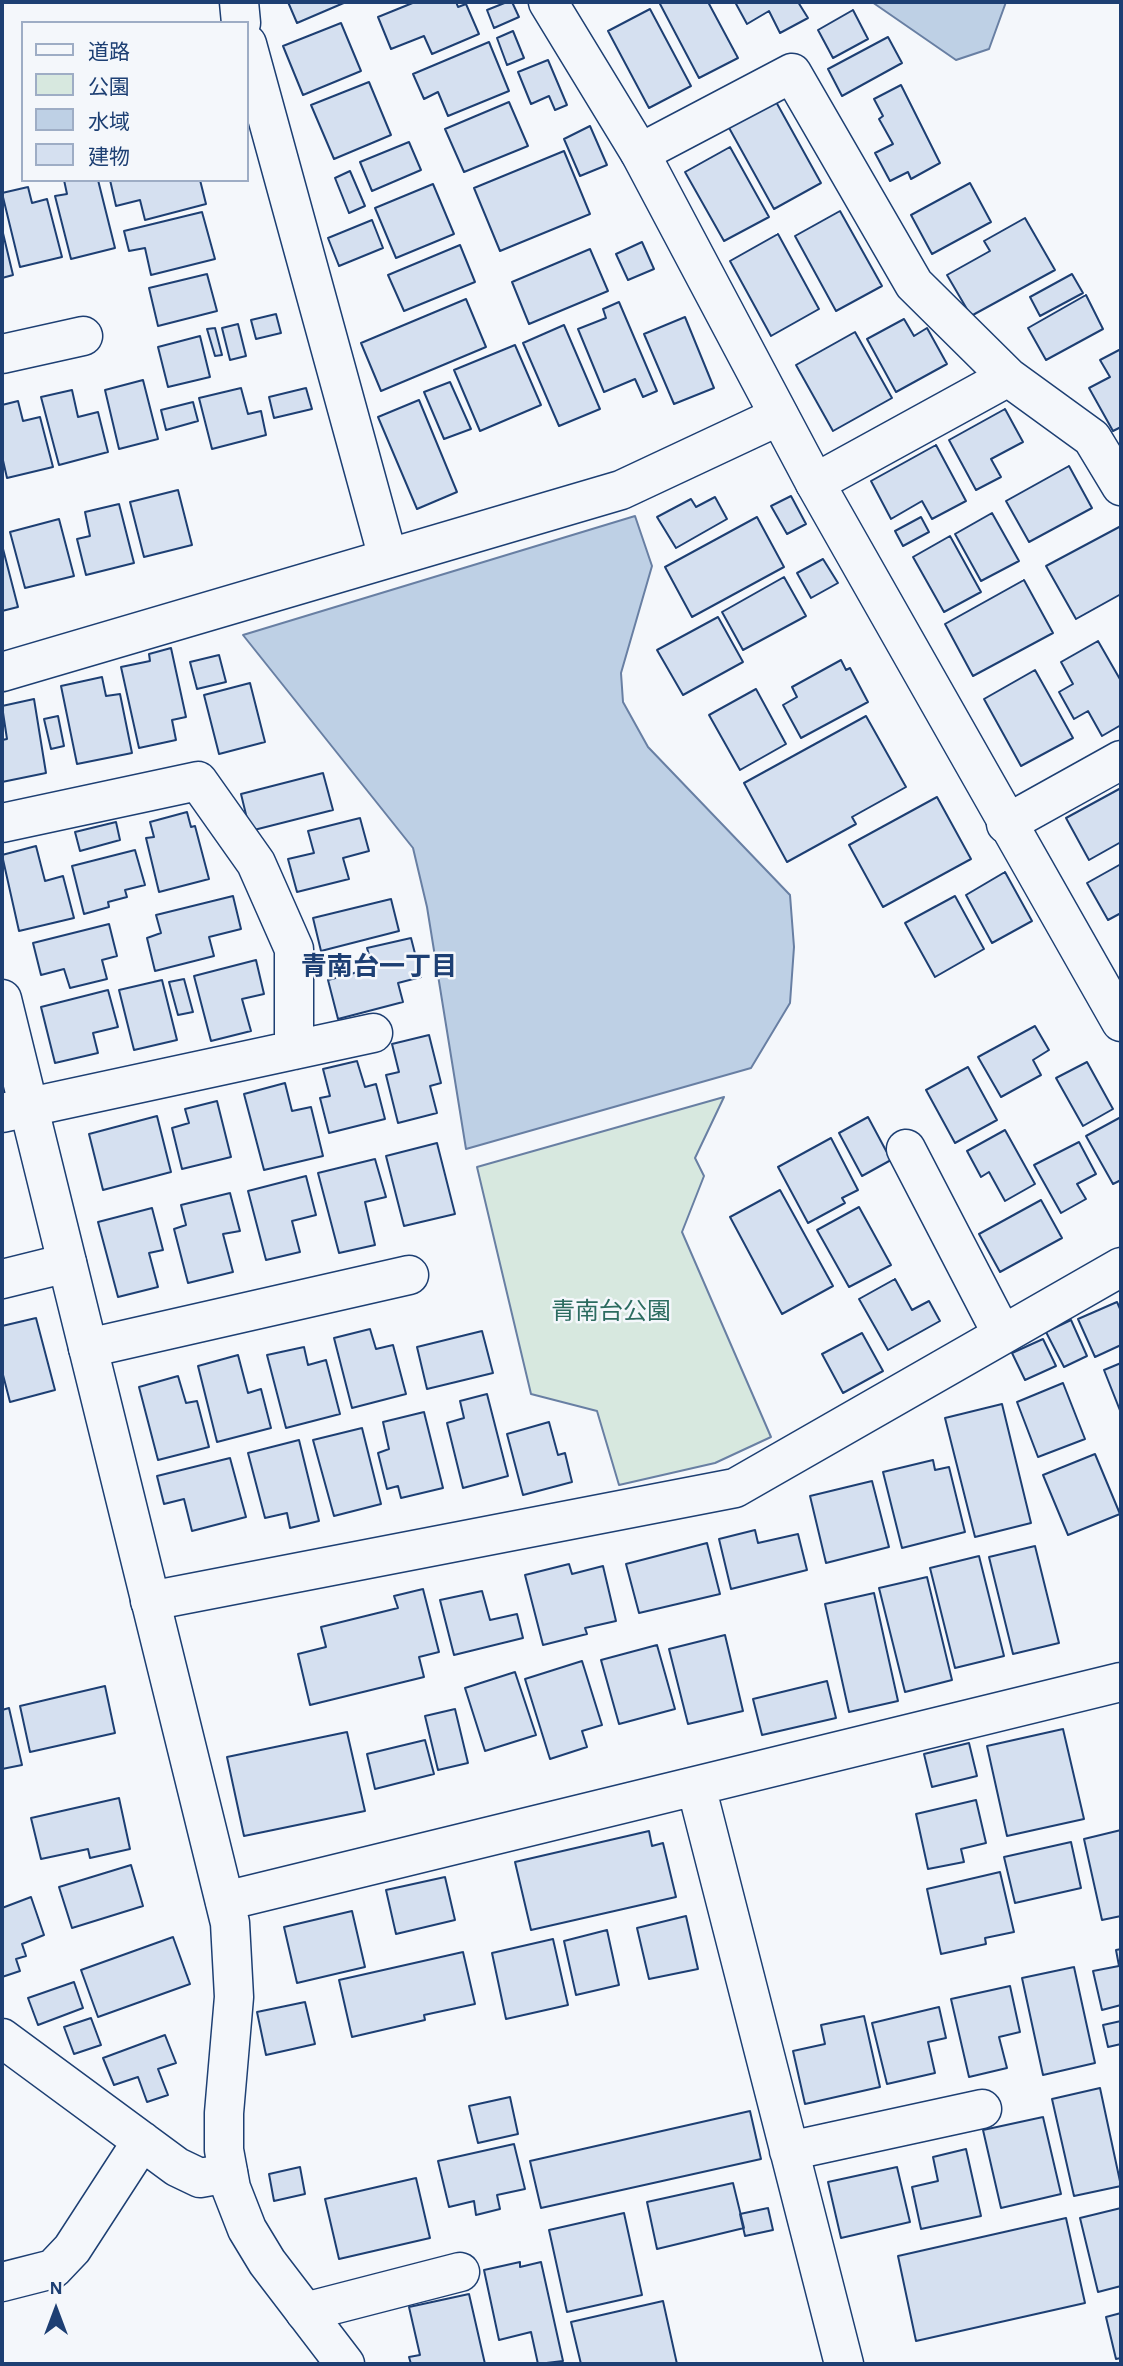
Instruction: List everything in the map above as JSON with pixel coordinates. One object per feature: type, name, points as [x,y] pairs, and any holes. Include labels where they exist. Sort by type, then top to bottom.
[{"type":"street","points":[[239,2],[241,21]]},
{"type":"street","points":[[548,2],[640,153],[816,483],[1006,824],[1121,1022]]},
{"type":"street","points":[[248,48],[388,558]]},
{"type":"street","points":[[640,153],[792,73],[914,284],[1008,377],[1092,438],[1121,486]]},
{"type":"street","points":[[2,354],[83,335]]},
{"type":"street","points":[[816,483],[1008,377]]},
{"type":"street","points":[[2,672],[621,490],[779,416]]},
{"type":"street","points":[[1006,824],[1121,760]]},
{"type":"street","points":[[2,823],[198,781],[256,863],[294,949],[294,1050]]},
{"type":"street","points":[[2,999],[15,1110],[67,1263],[225,1901],[232,1945],[234,1997],[224,2113],[224,2150],[228,2173],[247,2229],[267,2262],[345,2364]]},
{"type":"street","points":[[15,1110],[373,1033]]},
{"type":"street","points":[[906,1149],[1002,1334]]},
{"type":"street","points":[[2,1279],[67,1263]]},
{"type":"street","points":[[150,1601],[735,1488],[1121,1268]]},
{"type":"street","points":[[88,1348],[409,1275]]},
{"type":"street","points":[[225,1901],[1121,1682]]},
{"type":"street","points":[[696,1786],[844,2364]]},
{"type":"street","points":[[2,2038],[177,2168],[200,2178],[228,2173]]},
{"type":"street","points":[[789,2151],[982,2109]]},
{"type":"street","points":[[2,2282],[53,2269],[72,2249],[142,2141]]},
{"type":"street","points":[[305,2312],[460,2272]]},
{"type":"green space","name":"青南台公園","points":[[724,1097],[695,1158],[704,1176],[682,1232],[771,1437],[715,1463],[619,1485],[597,1411],[531,1394],[477,1167]]},
{"type":"water","points":[[872,2],[1006,2],[989,49],[956,60]]},
{"type":"water","points":[[635,516],[652,566],[621,673],[623,702],[648,747],[790,895],[794,947],[790,1003],[751,1068],[466,1149],[427,907],[413,848],[243,635]]},
{"type":"building","points":[[288,2],[346,2],[297,23]]},
{"type":"building","points":[[415,2],[456,2],[458,7],[466,4],[479,34],[432,54],[424,36],[391,49],[378,17]]},
{"type":"building","points":[[512,2],[519,17],[494,28],[487,10]]},
{"type":"building","points":[[659,2],[708,2],[738,58],[699,78]]},
{"type":"building","points":[[735,2],[798,2],[808,18],[780,33],[769,11],[747,24]]},
{"type":"building","points":[[650,9],[691,86],[649,108],[608,31]]},
{"type":"building","points":[[853,10],[868,39],[833,58],[818,30]]},
{"type":"building","points":[[341,23],[361,71],[303,95],[283,46]]},
{"type":"building","points":[[513,31],[524,58],[507,65],[497,38]]},
{"type":"building","points":[[888,37],[902,63],[842,96],[828,69]]},
{"type":"building","points":[[489,42],[509,91],[448,116],[438,92],[424,99],[413,74]]},
{"type":"building","points":[[548,60],[567,105],[555,110],[549,96],[531,104],[518,72]]},
{"type":"building","points":[[369,82],[391,135],[334,159],[311,105]]},
{"type":"building","points":[[901,85],[940,163],[911,179],[908,172],[890,181],[875,153],[893,144],[879,119],[883,116],[874,99]]},
{"type":"building","points":[[775,100],[821,183],[774,209],[728,126]]},
{"type":"building","points":[[509,102],[528,146],[464,172],[445,129]]},
{"type":"building","points":[[590,126],[607,165],[580,176],[564,139]]},
{"type":"building","points":[[409,142],[421,170],[372,191],[360,162]]},
{"type":"building","points":[[730,147],[769,217],[724,241],[685,172]]},
{"type":"building","points":[[564,151],[590,214],[500,251],[474,188]]},
{"type":"building","points":[[350,171],[365,206],[349,213],[335,178]]},
{"type":"building","points":[[64,182],[98,182],[115,248],[71,259],[55,196],[67,194]]},
{"type":"building","points":[[110,182],[200,182],[206,204],[145,220],[140,200],[116,206]]},
{"type":"building","points":[[970,183],[991,222],[932,254],[911,215]]},
{"type":"building","points":[[433,184],[454,234],[396,258],[375,208]]},
{"type":"building","points":[[28,187],[32,203],[47,199],[62,257],[20,267],[2,193]]},
{"type":"building","points":[[840,211],[882,286],[836,311],[795,236]]},
{"type":"building","points":[[202,212],[215,259],[151,275],[145,248],[129,251],[124,231]]},
{"type":"building","points":[[1025,218],[1055,270],[971,316],[947,275],[990,251],[984,241]]},
{"type":"building","points":[[372,220],[383,248],[339,266],[328,238]]},
{"type":"building","points":[[2,229],[13,275],[2,278]]},
{"type":"building","points":[[778,234],[819,309],[771,336],[730,261]]},
{"type":"building","points":[[642,242],[654,269],[628,280],[616,254]]},
{"type":"building","points":[[460,245],[475,282],[404,311],[388,275]]},
{"type":"building","points":[[590,249],[608,291],[529,324],[512,282]]},
{"type":"building","points":[[207,274],[217,311],[158,326],[149,288]]},
{"type":"building","points":[[1072,274],[1083,293],[1040,316],[1030,297]]},
{"type":"building","points":[[1086,295],[1103,329],[1046,360],[1028,328]]},
{"type":"building","points":[[466,299],[486,347],[381,391],[361,343]]},
{"type":"building","points":[[619,302],[657,391],[643,397],[635,379],[604,392],[578,329],[606,318],[603,309]]},
{"type":"building","points":[[276,314],[281,333],[256,339],[251,320]]},
{"type":"building","points":[[685,317],[714,388],[674,404],[644,334]]},
{"type":"building","points":[[904,319],[914,336],[927,328],[947,364],[896,392],[867,339]]},
{"type":"building","points":[[238,324],[246,356],[230,360],[222,328]]},
{"type":"building","points":[[564,325],[600,409],[559,426],[523,343]]},
{"type":"building","points":[[215,328],[222,355],[215,356],[207,329]]},
{"type":"building","points":[[855,332],[892,398],[833,431],[796,365]]},
{"type":"building","points":[[200,336],[210,377],[168,387],[158,347]]},
{"type":"building","points":[[515,345],[541,405],[480,431],[454,370]]},
{"type":"building","points":[[1121,349],[1121,427],[1113,431],[1089,388],[1110,377],[1100,360]]},
{"type":"building","points":[[143,380],[158,439],[119,449],[105,390]]},
{"type":"building","points":[[450,382],[471,429],[444,439],[424,392]]},
{"type":"building","points":[[241,388],[248,414],[261,411],[266,435],[212,449],[199,398]]},
{"type":"building","points":[[306,388],[312,409],[274,418],[269,397]]},
{"type":"building","points":[[72,390],[78,417],[98,412],[108,452],[59,465],[41,397]]},
{"type":"building","points":[[419,400],[457,492],[417,509],[378,417]]},
{"type":"building","points":[[18,401],[23,421],[40,417],[53,467],[7,478],[2,456],[2,405]]},
{"type":"building","points":[[193,402],[198,421],[166,430],[161,410]]},
{"type":"building","points":[[1005,409],[1023,442],[991,459],[1001,477],[976,490],[949,440]]},
{"type":"building","points":[[936,445],[966,501],[932,519],[922,501],[891,519],[871,481]]},
{"type":"building","points":[[1069,466],[1092,508],[1029,542],[1006,501]]},
{"type":"building","points":[[178,490],[192,545],[144,557],[130,502]]},
{"type":"building","points":[[791,496],[806,524],[787,534],[771,506]]},
{"type":"building","points":[[715,497],[727,519],[676,548],[657,517],[691,499],[696,507]]},
{"type":"building","points":[[119,504],[134,563],[86,575],[77,539],[90,536],[85,512]]},
{"type":"building","points":[[992,513],[1019,561],[981,581],[955,534]]},
{"type":"building","points":[[757,517],[784,567],[692,617],[665,567]]},
{"type":"building","points":[[921,517],[929,532],[903,546],[895,531]]},
{"type":"building","points":[[59,519],[74,576],[25,588],[10,532]]},
{"type":"building","points":[[1121,526],[1121,594],[1076,619],[1046,566]]},
{"type":"building","points":[[950,536],[981,592],[944,612],[913,557]]},
{"type":"building","points":[[2,545],[18,607],[2,611]]},
{"type":"building","points":[[823,559],[838,583],[811,598],[797,573]]},
{"type":"building","points":[[784,577],[806,616],[743,650],[722,612]]},
{"type":"building","points":[[1024,580],[1053,633],[973,676],[945,624]]},
{"type":"building","points":[[718,617],[743,662],[683,695],[657,650]]},
{"type":"building","points":[[1098,641],[1121,681],[1121,725],[1102,736],[1088,711],[1074,719],[1059,692],[1073,684],[1061,662]]},
{"type":"building","points":[[171,648],[186,717],[172,720],[176,740],[139,748],[121,667],[150,661],[149,654]]},
{"type":"building","points":[[219,655],[226,682],[197,689],[190,662]]},
{"type":"building","points":[[841,660],[846,670],[850,668],[868,702],[801,738],[783,705],[797,697],[792,687]]},
{"type":"building","points":[[1035,670],[1073,738],[1021,766],[984,699]]},
{"type":"building","points":[[102,677],[106,696],[120,694],[132,753],[77,764],[61,686]]},
{"type":"building","points":[[250,683],[265,742],[219,754],[204,695]]},
{"type":"building","points":[[756,689],[786,744],[740,770],[709,715]]},
{"type":"building","points":[[34,699],[46,773],[2,782],[2,740],[7,739],[2,706]]},
{"type":"building","points":[[58,716],[64,746],[51,749],[44,719]]},
{"type":"building","points":[[866,716],[906,787],[852,817],[856,824],[787,862],[744,783]]},
{"type":"building","points":[[323,773],[333,810],[250,831],[241,794]]},
{"type":"building","points":[[1121,788],[1121,842],[1089,860],[1066,818]]},
{"type":"building","points":[[937,797],[971,859],[883,907],[849,845]]},
{"type":"building","points":[[187,812],[191,827],[195,826],[209,879],[159,892],[146,838],[154,837],[150,822]]},
{"type":"building","points":[[360,818],[369,851],[343,858],[349,879],[297,892],[288,859],[314,853],[308,831]]},
{"type":"building","points":[[116,822],[120,840],[80,851],[75,832]]},
{"type":"building","points":[[36,846],[45,881],[63,876],[74,918],[19,931],[2,855]]},
{"type":"building","points":[[135,850],[145,885],[125,890],[127,897],[108,902],[109,907],[84,914],[72,866]]},
{"type":"building","points":[[1121,864],[1121,913],[1108,920],[1087,883]]},
{"type":"building","points":[[1005,872],[1032,921],[992,943],[966,895]]},
{"type":"building","points":[[233,896],[241,929],[209,937],[214,956],[155,971],[147,938],[161,933],[156,915]]},
{"type":"building","points":[[955,896],[984,949],[935,977],[905,923]]},
{"type":"building","points":[[391,899],[399,931],[321,951],[313,918]]},
{"type":"building","points":[[109,924],[117,956],[102,960],[107,979],[70,988],[64,969],[41,975],[33,943]]},
{"type":"building","points":[[411,938],[421,977],[398,983],[403,1002],[338,1019],[328,980],[373,968],[367,948]]},
{"type":"building","points":[[256,960],[264,994],[242,999],[251,1031],[211,1041],[194,976]]},
{"type":"building","points":[[184,979],[193,1012],[178,1015],[169,982]]},
{"type":"building","points":[[162,980],[177,1040],[134,1050],[119,990]]},
{"type":"building","points":[[108,990],[118,1027],[93,1033],[98,1053],[55,1063],[41,1007]]},
{"type":"building","points":[[1035,1026],[1049,1050],[1033,1060],[1041,1075],[1001,1097],[978,1057]]},
{"type":"building","points":[[429,1035],[441,1083],[430,1086],[437,1113],[398,1123],[386,1075],[399,1072],[392,1044]]},
{"type":"building","points":[[357,1061],[365,1087],[376,1084],[385,1119],[329,1133],[320,1098],[330,1096],[323,1069]]},
{"type":"building","points":[[1087,1062],[1113,1109],[1083,1126],[1056,1078]]},
{"type":"building","points":[[968,1067],[997,1120],[955,1143],[926,1090]]},
{"type":"building","points":[[285,1083],[292,1111],[311,1107],[323,1156],[264,1170],[244,1094]]},
{"type":"building","points":[[217,1101],[231,1157],[182,1169],[172,1128],[189,1123],[185,1109]]},
{"type":"building","points":[[157,1116],[171,1172],[103,1190],[89,1134]]},
{"type":"building","points":[[868,1117],[891,1160],[862,1176],[839,1133]]},
{"type":"building","points":[[1121,1117],[1121,1180],[1113,1184],[1086,1136]]},
{"type":"building","points":[[1005,1130],[1035,1184],[1005,1201],[989,1172],[981,1177],[967,1151]]},
{"type":"building","points":[[831,1138],[858,1190],[842,1198],[845,1203],[808,1223],[778,1167]]},
{"type":"building","points":[[1079,1142],[1096,1174],[1077,1184],[1086,1199],[1061,1213],[1034,1165]]},
{"type":"building","points":[[437,1143],[455,1214],[404,1226],[386,1156]]},
{"type":"building","points":[[375,1159],[386,1197],[365,1202],[375,1245],[339,1253],[318,1173]]},
{"type":"building","points":[[306,1176],[316,1215],[292,1221],[300,1252],[266,1260],[248,1191]]},
{"type":"building","points":[[780,1190],[833,1286],[782,1314],[730,1217]]},
{"type":"building","points":[[230,1193],[240,1231],[223,1234],[233,1272],[188,1283],[174,1229],[186,1225],[181,1205]]},
{"type":"building","points":[[1041,1200],[1062,1238],[1000,1272],[979,1234]]},
{"type":"building","points":[[859,1207],[891,1265],[849,1287],[817,1230]]},
{"type":"building","points":[[152,1208],[163,1250],[149,1253],[158,1287],[118,1297],[98,1222]]},
{"type":"building","points":[[895,1279],[912,1310],[929,1301],[940,1321],[888,1350],[859,1299]]},
{"type":"building","points":[[1117,1302],[1121,1311],[1121,1345],[1095,1357],[1078,1319]]},
{"type":"building","points":[[36,1318],[55,1390],[10,1402],[2,1371],[2,1326]]},
{"type":"building","points":[[1071,1320],[1087,1356],[1064,1367],[1046,1332]]},
{"type":"building","points":[[370,1329],[376,1349],[393,1345],[406,1394],[352,1408],[334,1338]]},
{"type":"building","points":[[482,1331],[493,1373],[427,1389],[417,1347]]},
{"type":"building","points":[[862,1333],[883,1371],[843,1393],[822,1354]]},
{"type":"building","points":[[1043,1339],[1056,1366],[1025,1380],[1012,1353]]},
{"type":"building","points":[[304,1347],[308,1365],[326,1360],[340,1414],[286,1428],[267,1355]]},
{"type":"building","points":[[238,1355],[248,1393],[261,1389],[271,1428],[217,1442],[198,1366]]},
{"type":"building","points":[[1121,1363],[1121,1413],[1104,1370]]},
{"type":"building","points":[[178,1376],[186,1403],[197,1401],[209,1447],[158,1460],[139,1387]]},
{"type":"building","points":[[1063,1383],[1085,1439],[1038,1457],[1017,1402]]},
{"type":"building","points":[[487,1394],[508,1476],[463,1488],[447,1423],[464,1418],[460,1401]]},
{"type":"building","points":[[1002,1404],[1031,1523],[975,1537],[945,1418]]},
{"type":"building","points":[[424,1412],[443,1488],[401,1498],[398,1486],[387,1489],[378,1453],[389,1449],[383,1422]]},
{"type":"building","points":[[549,1422],[558,1455],[565,1453],[572,1482],[523,1495],[507,1434]]},
{"type":"building","points":[[362,1428],[381,1504],[334,1516],[313,1440]]},
{"type":"building","points":[[299,1440],[319,1521],[290,1528],[287,1513],[265,1518],[248,1453]]},
{"type":"building","points":[[1095,1454],[1120,1514],[1068,1535],[1043,1475]]},
{"type":"building","points":[[230,1458],[246,1517],[192,1531],[184,1499],[164,1504],[157,1476]]},
{"type":"building","points":[[933,1460],[935,1470],[949,1467],[965,1532],[902,1548],[883,1472]]},
{"type":"building","points":[[872,1481],[889,1547],[826,1563],[810,1496]]},
{"type":"building","points":[[755,1530],[758,1543],[798,1534],[807,1570],[731,1589],[719,1539]]},
{"type":"building","points":[[707,1543],[720,1594],[639,1613],[626,1564]]},
{"type":"building","points":[[1035,1546],[1059,1643],[1013,1654],[989,1557]]},
{"type":"building","points":[[979,1556],[1004,1656],[955,1668],[930,1568]]},
{"type":"building","points":[[569,1564],[572,1574],[603,1566],[616,1621],[585,1628],[587,1634],[543,1645],[525,1575]]},
{"type":"building","points":[[927,1577],[952,1680],[905,1692],[879,1588]]},
{"type":"building","points":[[423,1589],[439,1652],[419,1657],[424,1677],[310,1705],[298,1654],[326,1647],[321,1627],[398,1608],[394,1596]]},
{"type":"building","points":[[482,1591],[490,1620],[517,1614],[523,1638],[454,1655],[440,1600]]},
{"type":"building","points":[[874,1593],[898,1701],[849,1712],[825,1604]]},
{"type":"building","points":[[725,1635],[743,1711],[688,1724],[669,1649]]},
{"type":"building","points":[[657,1645],[675,1709],[619,1724],[601,1660]]},
{"type":"building","points":[[582,1661],[602,1725],[582,1731],[587,1747],[550,1759],[525,1679]]},
{"type":"building","points":[[515,1672],[536,1735],[485,1751],[465,1688]]},
{"type":"building","points":[[827,1681],[836,1718],[762,1735],[753,1699]]},
{"type":"building","points":[[105,1686],[115,1733],[30,1752],[20,1706]]},
{"type":"building","points":[[9,1708],[22,1765],[2,1769],[2,1710]]},
{"type":"building","points":[[455,1709],[468,1763],[438,1770],[425,1716]]},
{"type":"building","points":[[1063,1729],[1084,1819],[1007,1836],[987,1746]]},
{"type":"building","points":[[347,1732],[365,1811],[244,1836],[227,1757]]},
{"type":"building","points":[[425,1740],[434,1774],[375,1789],[367,1754]]},
{"type":"building","points":[[969,1743],[977,1776],[932,1787],[924,1754]]},
{"type":"building","points":[[119,1798],[130,1849],[90,1858],[88,1849],[41,1859],[31,1818]]},
{"type":"building","points":[[976,1800],[986,1843],[961,1849],[964,1862],[928,1869],[916,1814]]},
{"type":"building","points":[[1121,1830],[1121,1916],[1102,1920],[1084,1839]]},
{"type":"building","points":[[649,1831],[652,1846],[663,1843],[676,1897],[531,1930],[515,1862]]},
{"type":"building","points":[[1071,1842],[1081,1888],[1015,1903],[1004,1857]]},
{"type":"building","points":[[131,1865],[143,1906],[72,1928],[59,1887]]},
{"type":"building","points":[[1000,1872],[1014,1932],[985,1938],[986,1944],[941,1954],[927,1889]]},
{"type":"building","points":[[445,1877],[455,1920],[396,1934],[386,1890]]},
{"type":"building","points":[[31,1897],[44,1935],[22,1944],[26,1956],[16,1959],[20,1971],[2,1977],[2,1908]]},
{"type":"building","points":[[352,1911],[365,1967],[297,1983],[284,1927]]},
{"type":"building","points":[[686,1916],[698,1969],[649,1979],[637,1928]]},
{"type":"building","points":[[607,1930],[619,1985],[576,1995],[564,1941]]},
{"type":"building","points":[[173,1937],[190,1984],[98,2017],[81,1970]]},
{"type":"building","points":[[553,1939],[568,2005],[506,2019],[492,1953]]},
{"type":"building","points":[[1121,1949],[1121,2005],[1102,2010],[1093,1971],[1119,1966],[1116,1950]]},
{"type":"building","points":[[463,1952],[475,2004],[424,2015],[425,2020],[352,2037],[339,1980]]},
{"type":"building","points":[[1074,1967],[1095,2063],[1043,2075],[1022,1978]]},
{"type":"building","points":[[74,1982],[83,2008],[38,2025],[28,1998]]},
{"type":"building","points":[[1010,1986],[1020,2032],[999,2037],[1007,2068],[969,2077],[951,1999]]},
{"type":"building","points":[[305,2002],[315,2044],[266,2055],[257,2012]]},
{"type":"building","points":[[939,2007],[946,2038],[928,2042],[935,2073],[887,2084],[872,2023]]},
{"type":"building","points":[[864,2016],[880,2087],[805,2104],[793,2051],[825,2044],[821,2025]]},
{"type":"building","points":[[91,2018],[101,2045],[74,2054],[64,2027]]},
{"type":"building","points":[[1121,2021],[1121,2044],[1108,2047],[1103,2025]]},
{"type":"building","points":[[165,2035],[176,2063],[158,2069],[168,2095],[147,2102],[138,2077],[114,2085],[103,2058]]},
{"type":"building","points":[[1100,2088],[1121,2186],[1074,2196],[1052,2099]]},
{"type":"building","points":[[510,2097],[518,2134],[478,2143],[469,2106]]},
{"type":"building","points":[[750,2111],[761,2159],[541,2208],[530,2161]]},
{"type":"building","points":[[1043,2117],[1061,2194],[1001,2208],[983,2130]]},
{"type":"building","points":[[514,2144],[525,2189],[497,2195],[500,2209],[476,2215],[474,2201],[449,2207],[438,2161]]},
{"type":"building","points":[[966,2149],[981,2216],[921,2229],[912,2187],[938,2181],[933,2157]]},
{"type":"building","points":[[300,2167],[305,2194],[274,2201],[269,2174]]},
{"type":"building","points":[[897,2167],[910,2222],[841,2238],[828,2182]]},
{"type":"building","points":[[416,2178],[430,2238],[339,2259],[325,2199]]},
{"type":"building","points":[[733,2183],[744,2228],[657,2249],[647,2202]]},
{"type":"building","points":[[768,2208],[773,2230],[745,2236],[740,2214]]},
{"type":"building","points":[[1121,2208],[1121,2286],[1098,2292],[1080,2218]]},
{"type":"building","points":[[624,2213],[642,2295],[567,2312],[549,2230]]},
{"type":"building","points":[[1066,2218],[1085,2303],[916,2341],[898,2256]]},
{"type":"building","points":[[520,2262],[520,2267],[541,2262],[563,2361],[538,2364],[531,2332],[499,2340],[484,2270]]},
{"type":"building","points":[[469,2294],[485,2364],[411,2364],[409,2357],[420,2355],[409,2307]]},
{"type":"building","points":[[663,2301],[677,2364],[581,2364],[571,2322]]},
{"type":"building","points":[[1121,2313],[1121,2358],[1116,2359],[1106,2317]]},
{"type":"district","name":"青南台一丁目","points":[[379,967]]}]
